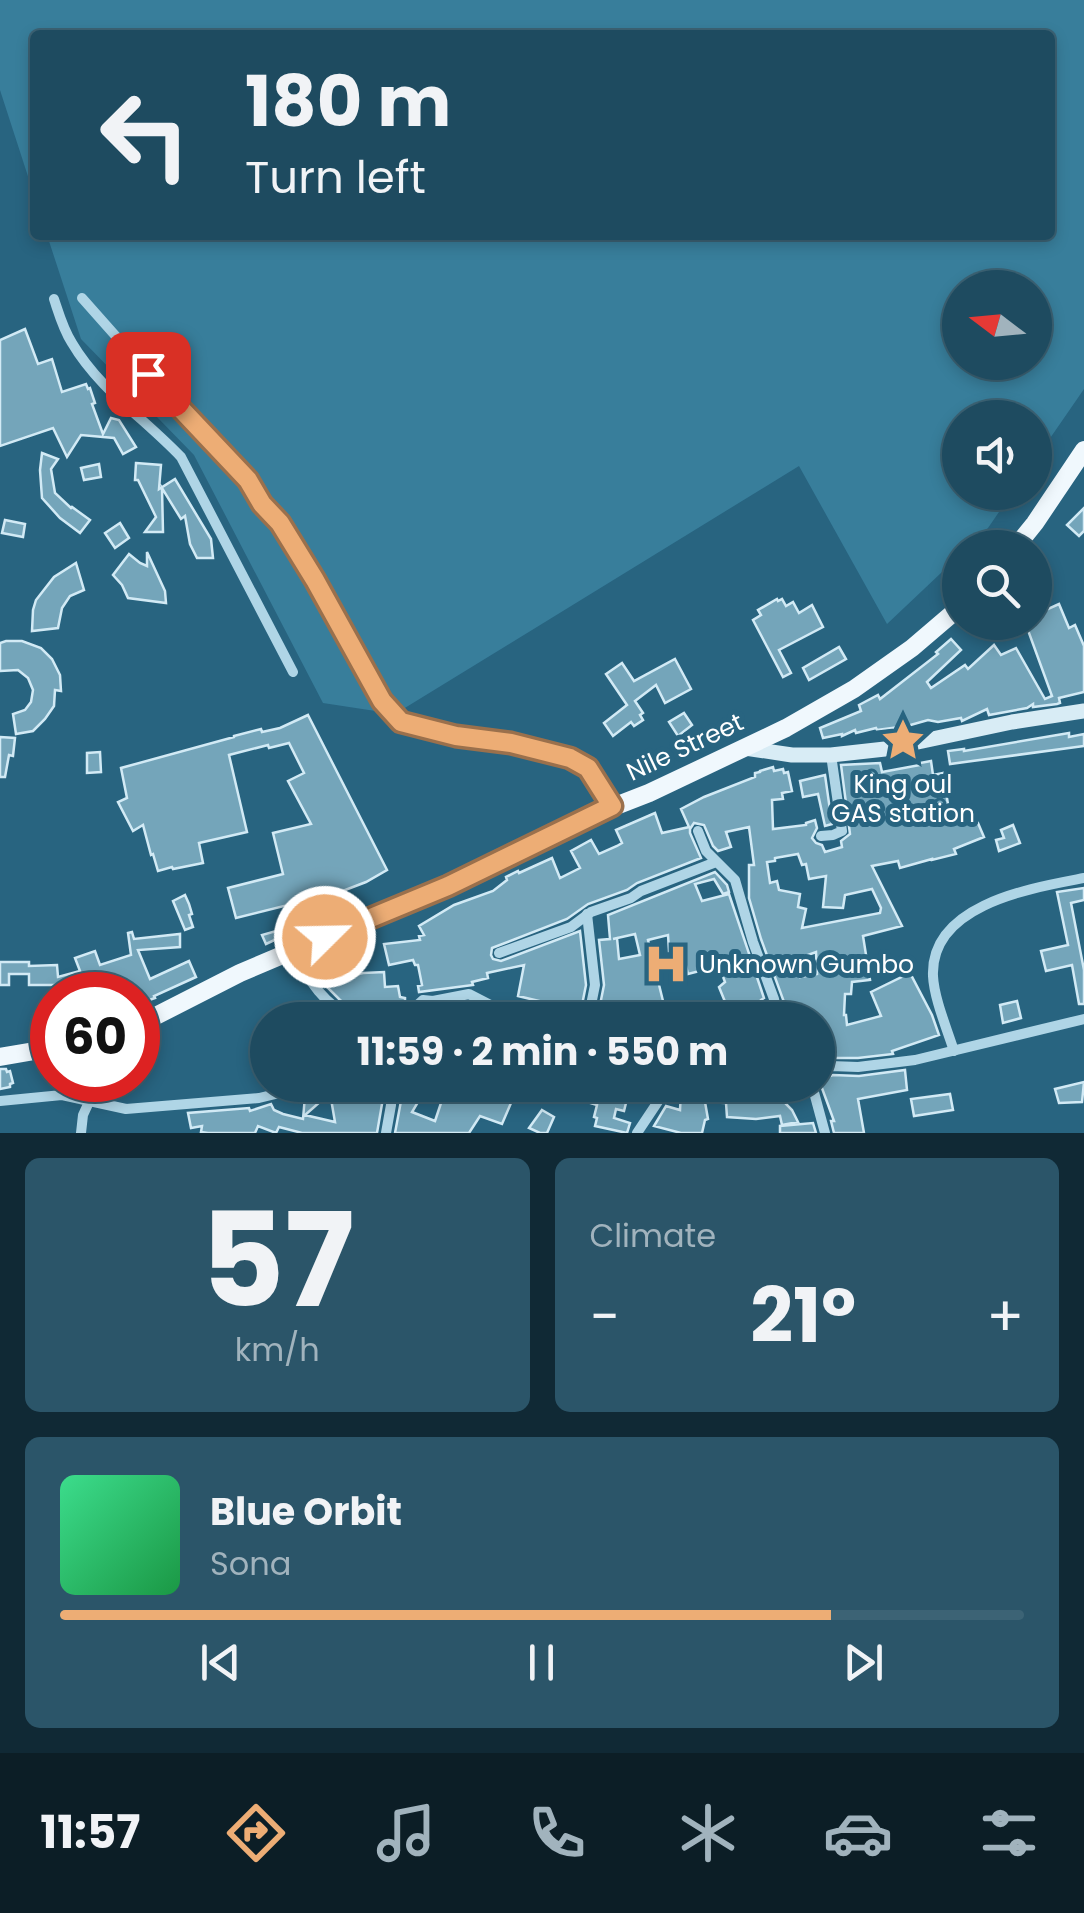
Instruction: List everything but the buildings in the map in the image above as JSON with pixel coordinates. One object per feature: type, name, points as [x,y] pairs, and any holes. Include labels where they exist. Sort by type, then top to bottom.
[{"type":"main road","points":[[1029,530],[1084,450]]},
{"type":"main road","name":"Nile Street","points":[[160,1013],[240,973],[448,886],[612,806],[650,793],[745,748],[854,689],[942,622]]},
{"type":"main road","points":[[745,748],[792,755],[831,755],[1084,711]]},
{"type":"main road","points":[[0,1058],[30,1052]]},
{"type":"street","points":[[82,298],[248,480],[315,580],[382,701],[401,722],[570,758],[588,768],[612,806]]},
{"type":"street","points":[[54,299],[74,347],[118,400],[182,457],[293,672]]},
{"type":"street","points":[[821,836],[842,831],[831,755]]},
{"type":"street","points":[[698,831],[706,850],[735,880],[775,1002]]},
{"type":"street","points":[[499,953],[570,927],[587,914],[716,862]]},
{"type":"street","points":[[954,1051],[932,976],[946,932],[968,913],[1025,890],[1084,878]]},
{"type":"street","points":[[587,914],[594,985],[591,1002]]},
{"type":"street","points":[[296,950],[310,982],[327,1002]]},
{"type":"street","points":[[421,1002],[469,994],[485,1002]]},
{"type":"street","points":[[835,1066],[896,1062],[1084,1019]]},
{"type":"street","points":[[0,1101],[30,1098]]},
{"type":"street","points":[[81,1133],[89,1102],[126,1110],[250,1099]]},
{"type":"street","points":[[386,1133],[389,1102]]},
{"type":"street","points":[[637,1133],[658,1102]]},
{"type":"street","points":[[817,1102],[825,1133]]},
{"type":"shaded area","points":[[0,0],[1084,0],[1084,389],[1052,435],[1052,400],[942,400],[942,510],[1000,510],[986,530],[942,530],[942,572],[887,624],[799,466],[395,714],[323,703],[194,455],[81,339],[49,240],[1055,240],[1055,30],[30,30],[30,183],[0,90]]},
{"type":"place","name":"King oul GAS station","points":[[903,740]]},
{"type":"place","name":"Unknown Gumbo","points":[[666,964]]},
{"type":"route","points":[[148,374],[248,480],[262,504],[280,523],[382,701],[401,722],[570,758],[588,768],[612,806],[448,886],[325,937]]}]
